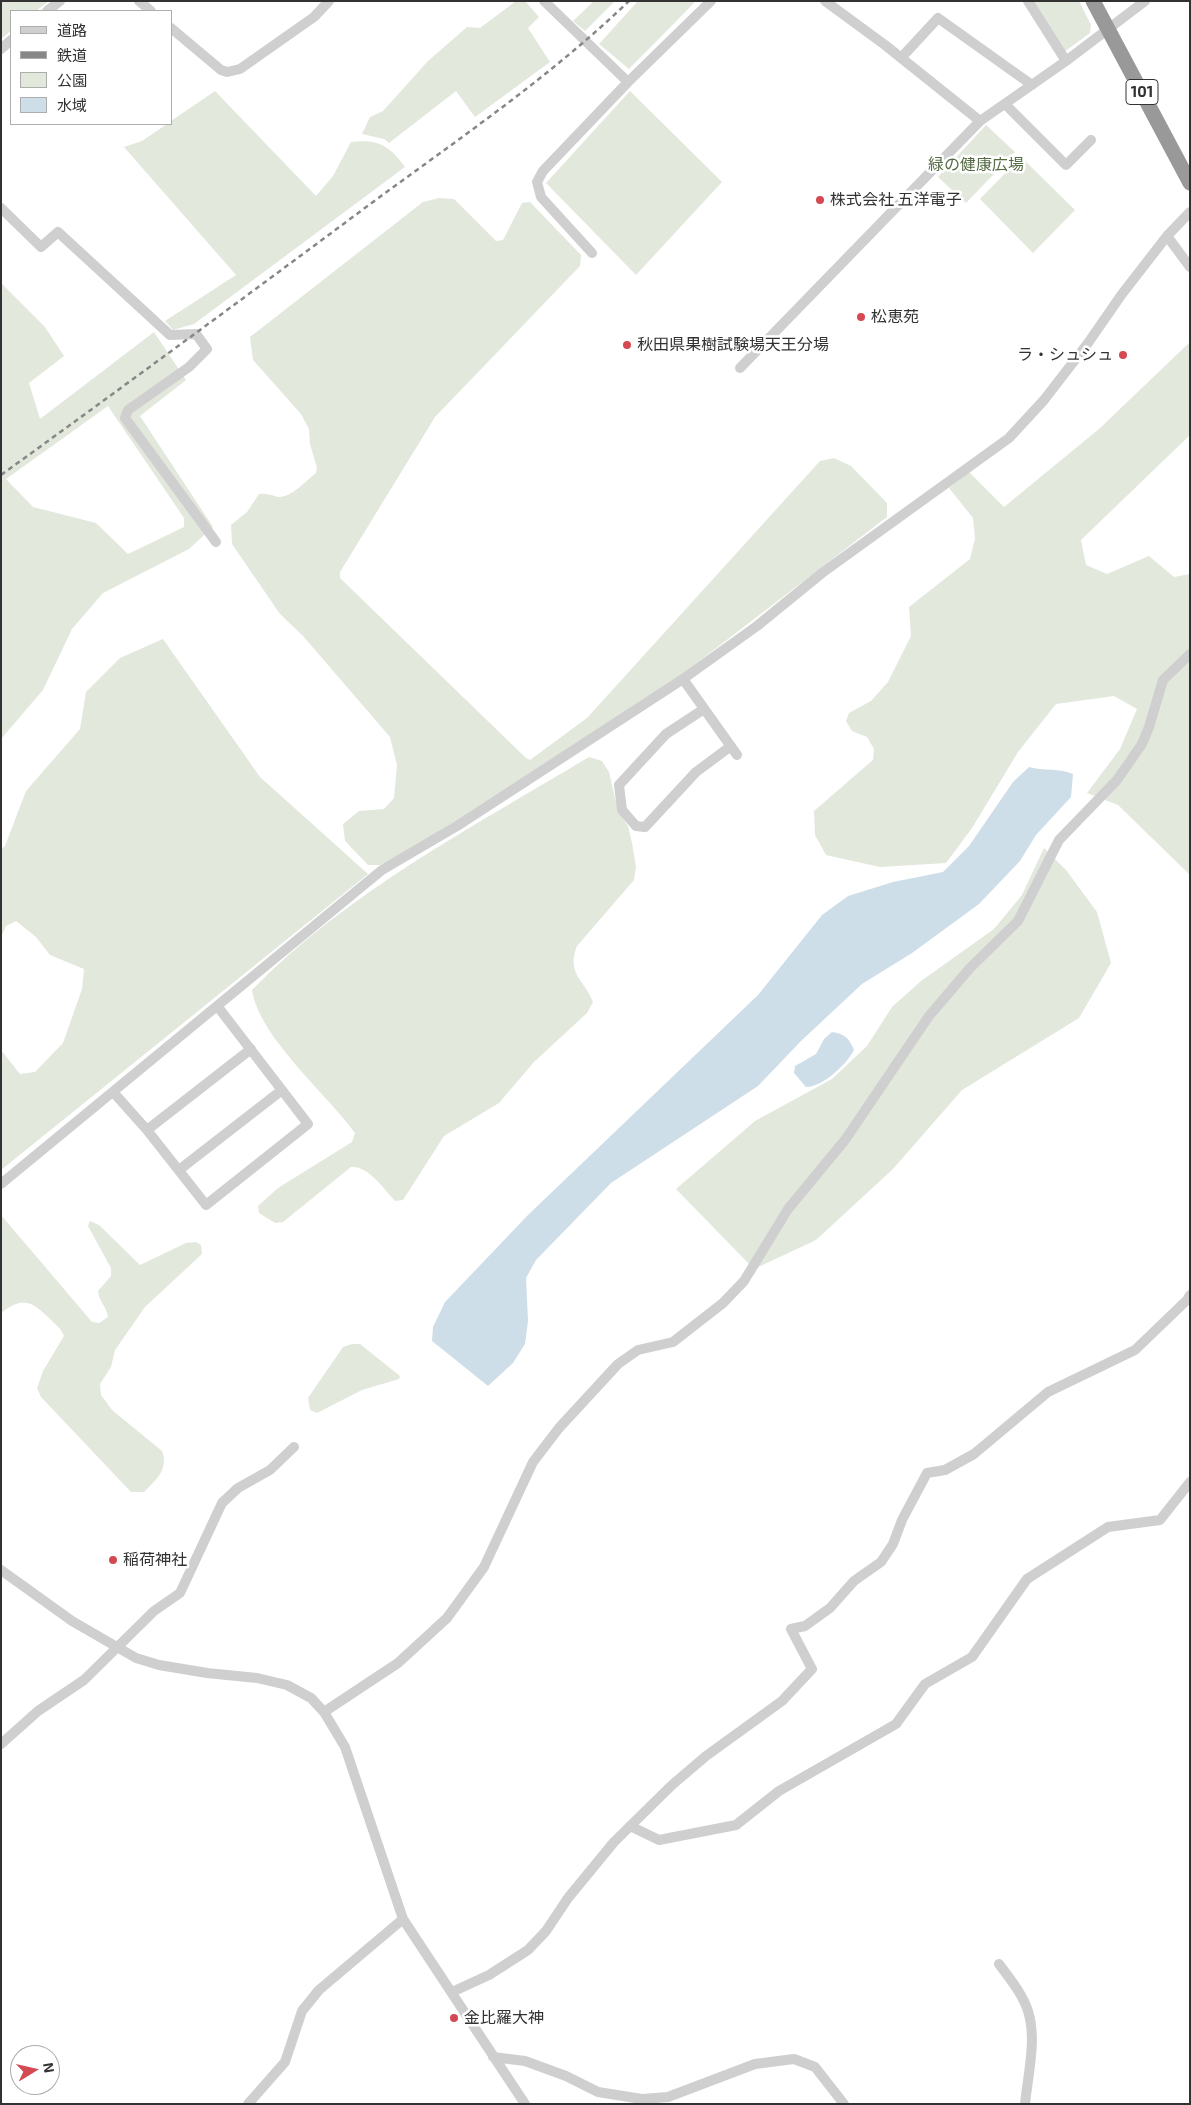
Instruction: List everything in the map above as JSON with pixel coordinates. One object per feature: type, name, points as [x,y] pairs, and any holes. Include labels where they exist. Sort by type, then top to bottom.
[{"type":"highway","name":"101","points":[[1093,1],[1190,184]]},
{"type":"street","points":[[48,10],[60,1]]},
{"type":"street","points":[[138,1],[150,10]]},
{"type":"street","points":[[172,29],[221,70],[234,72],[314,17],[329,1]]},
{"type":"street","points":[[544,1],[628,82]]},
{"type":"street","points":[[592,253],[541,197],[537,182],[543,171],[628,82],[712,1]]},
{"type":"street","points":[[826,1],[980,121]]},
{"type":"street","points":[[1028,1],[1066,61]]},
{"type":"street","points":[[740,368],[980,121],[1066,61],[1143,2]]},
{"type":"street","points":[[901,58],[938,18],[1032,84]]},
{"type":"street","points":[[1005,104],[1066,165],[1091,140]]},
{"type":"street","points":[[1,208],[41,247],[58,232],[170,335],[196,334],[208,350],[189,367],[128,410],[125,418],[216,542]]},
{"type":"street","points":[[1,1184],[218,1007],[299,936],[382,870],[464,821],[682,679],[757,626],[830,568],[1009,438],[1044,400],[1167,236],[1190,212]]},
{"type":"street","points":[[1167,236],[1190,267]]},
{"type":"street","points":[[324,1712],[398,1663],[447,1618],[484,1567],[533,1462],[559,1428],[618,1364],[638,1350],[674,1342],[723,1303],[744,1281],[788,1209],[845,1140],[924,1022],[970,968],[1018,921],[1045,864],[1059,840],[1117,780],[1142,744],[1163,680],[1190,654]]},
{"type":"street","points":[[682,679],[704,708],[734,751],[696,772],[645,827],[636,826],[622,810],[620,786],[666,734],[704,708]]},
{"type":"street","points":[[114,1093],[147,1130],[206,1205],[308,1124],[218,1007]]},
{"type":"street","points":[[147,1130],[251,1049]]},
{"type":"street","points":[[179,1170],[282,1090]]},
{"type":"street","points":[[452,1992],[489,1975],[528,1950],[546,1931],[585,1877],[630,1826],[672,1785],[706,1756],[782,1701],[812,1668],[791,1629],[805,1626],[830,1608],[854,1581],[881,1562],[893,1544],[902,1520],[927,1473],[945,1470],[974,1454],[1048,1392],[1134,1350],[1190,1295]]},
{"type":"street","points":[[2,1743],[38,1712],[84,1680],[154,1611],[180,1593],[222,1503],[238,1488],[270,1470],[294,1447]]},
{"type":"street","points":[[630,1826],[659,1840],[736,1825],[779,1791],[896,1724],[925,1684],[972,1657],[1028,1579],[1108,1527],[1160,1520],[1190,1482]]},
{"type":"street","points":[[1,1570],[72,1621],[117,1649],[159,1665],[257,1678],[287,1685],[311,1698],[324,1712],[345,1747],[403,1919],[525,2104]]},
{"type":"street","points":[[248,2104],[286,2062],[302,2012],[319,1990],[403,1919]]},
{"type":"street","points":[[999,1964],[1019,1992],[1028,2011],[1032,2039],[1025,2104]]},
{"type":"street","points":[[493,2057],[525,2061],[566,2076],[598,2092],[642,2099],[668,2097],[755,2064],[794,2060],[815,2067],[844,2104]]},
{"type":"green space","points":[[1,1],[49,1],[37,10],[10,10],[10,32],[1,39]]},
{"type":"green space","points":[[516,1],[525,1],[539,17],[528,28],[550,62],[475,117],[456,91],[389,143],[384,139],[362,134],[370,117],[383,111],[428,61],[467,27],[480,28]]},
{"type":"green space","points":[[594,1],[615,1],[585,31],[573,21]]},
{"type":"green space","points":[[638,1],[696,1],[629,69],[599,44]]},
{"type":"green space","points":[[1032,1],[1079,1],[1091,25],[1090,33],[1064,52]]},
{"type":"green space","points":[[215,91],[316,196],[333,176],[351,142],[360,141],[382,145],[394,153],[405,167],[194,324],[173,330],[165,321],[236,275],[124,147],[142,141],[166,125],[172,125],[172,120]]},
{"type":"green space","points":[[630,91],[722,182],[636,275],[546,183]]},
{"type":"green space","name":"緑の健康広場","points":[[986,125],[1015,152],[966,203],[938,177]]},
{"type":"green space","points":[[1021,157],[1075,210],[1033,253],[980,199]]},
{"type":"green space","points":[[439,198],[454,199],[496,241],[503,240],[522,203],[530,202],[581,255],[580,266],[435,417],[340,572],[340,578],[526,758],[530,760],[587,718],[820,461],[834,458],[851,466],[887,503],[887,517],[685,672],[411,850],[380,865],[368,865],[345,841],[343,824],[359,811],[384,809],[394,798],[397,765],[390,737],[303,636],[280,614],[232,544],[231,525],[247,512],[259,494],[278,497],[288,495],[316,473],[317,468],[310,444],[309,429],[301,414],[253,360],[250,337],[423,202]]},
{"type":"green space","points":[[1,283],[45,327],[64,356],[29,383],[40,419],[154,332],[186,380],[140,416],[213,527],[189,549],[103,593],[72,629],[43,690],[1,739]],"holes":[[[108,406],[184,518],[184,527],[128,554],[96,523],[33,507],[6,479]]]},
{"type":"green space","points":[[1190,342],[1190,435],[1081,540],[1086,565],[1107,574],[1149,556],[1174,577],[1190,574],[1190,875],[1118,805],[1087,793],[1120,749],[1137,709],[1114,696],[1056,704],[1018,752],[972,828],[946,863],[880,867],[826,855],[815,835],[814,811],[873,760],[874,749],[867,737],[852,731],[846,721],[849,713],[871,701],[888,682],[911,636],[909,607],[970,559],[975,539],[973,518],[949,488],[969,472],[1004,507],[1099,429]]},
{"type":"green space","points":[[163,639],[260,777],[368,874],[1,1170],[1,1050],[20,1074],[35,1072],[63,1043],[82,989],[84,969],[50,955],[36,937],[16,921],[6,926],[1,937],[1,849],[5,846],[26,791],[80,729],[86,692],[120,658]]},
{"type":"green space","points":[[589,757],[602,761],[609,772],[618,811],[628,826],[636,867],[634,880],[577,946],[574,956],[575,970],[593,1002],[587,1013],[534,1062],[499,1103],[444,1136],[403,1200],[395,1201],[381,1184],[369,1174],[357,1167],[351,1167],[283,1222],[275,1223],[259,1213],[258,1206],[278,1188],[352,1142],[355,1133],[280,1046],[257,1008],[252,990],[328,922],[370,892],[456,836]]},
{"type":"green space","points":[[1044,848],[1066,870],[1097,912],[1111,963],[1079,1018],[962,1090],[893,1169],[816,1240],[754,1269],[676,1189],[755,1121],[832,1079],[867,1046],[892,1007],[921,981],[994,929],[1022,895]]},
{"type":"green space","points":[[1,1215],[92,1322],[99,1323],[108,1317],[98,1291],[111,1276],[111,1268],[88,1226],[90,1221],[99,1225],[140,1265],[186,1243],[196,1242],[201,1245],[202,1254],[145,1307],[115,1350],[111,1367],[100,1384],[101,1395],[112,1410],[162,1451],[164,1457],[163,1469],[144,1492],[131,1492],[41,1397],[37,1388],[43,1371],[64,1336],[56,1324],[32,1304],[15,1304],[1,1313]]},
{"type":"green space","points":[[360,1344],[400,1376],[399,1379],[362,1390],[317,1413],[310,1410],[308,1398],[343,1347]]},
{"type":"water","points":[[1029,767],[1073,774],[1071,797],[1036,835],[1020,861],[979,904],[912,953],[862,984],[801,1041],[758,1086],[611,1183],[536,1260],[526,1278],[528,1321],[525,1344],[513,1363],[488,1386],[432,1341],[433,1327],[445,1302],[528,1215],[758,995],[822,915],[848,896],[893,882],[943,872],[969,846],[1013,782]]},
{"type":"water","points":[[832,1032],[846,1037],[854,1050],[846,1062],[834,1074],[820,1083],[806,1087],[794,1073],[795,1066],[816,1054],[824,1039]]},
{"type":"railway","points":[[1,475],[538,80],[629,1]]},
{"type":"place","name":"株式会社 五洋電子","points":[[820,200]]},
{"type":"place","name":"松恵苑","points":[[861,317]]},
{"type":"place","name":"秋田県果樹試験場天王分場","points":[[627,345]]},
{"type":"place","name":"ラ・シュシュ","points":[[1123,355]]},
{"type":"place","name":"稲荷神社","points":[[113,1560]]},
{"type":"place","name":"金比羅大神","points":[[454,2018]]}]
